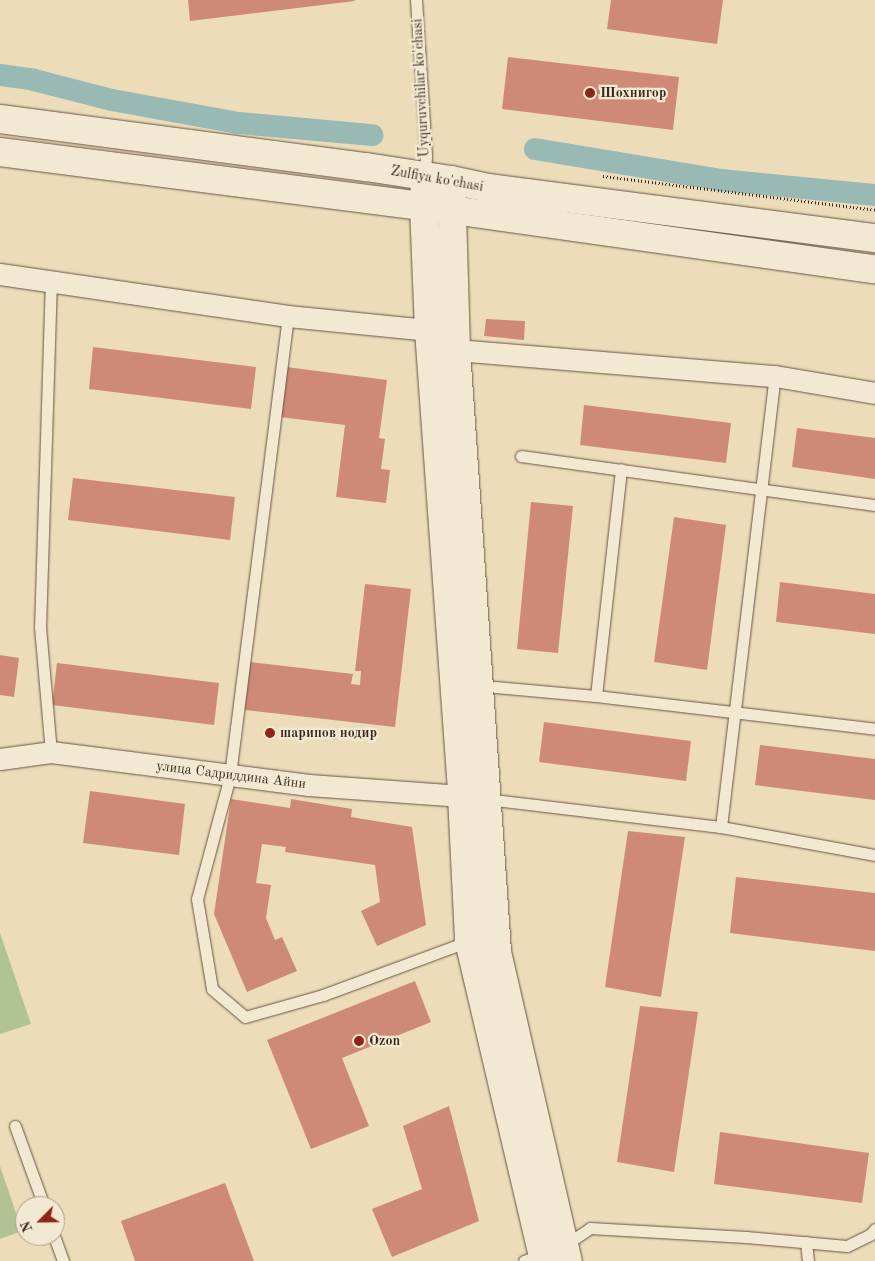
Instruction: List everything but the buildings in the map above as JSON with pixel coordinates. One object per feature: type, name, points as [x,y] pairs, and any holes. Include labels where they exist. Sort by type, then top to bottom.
[{"type":"main road","name":"Zulfiya ko'chasi","points":[[0,119],[366,167],[488,188],[875,238]]},
{"type":"main road","name":"Zulfiya ko'chasi","points":[[0,152],[424,206],[875,269]]},
{"type":"main road","name":"Uyquruvchilar ko'chasi","points":[[438,179],[424,206],[429,330],[462,796],[468,941],[549,1256]]},
{"type":"main road","points":[[438,179],[452,211],[456,350],[497,952],[549,1256]]},
{"type":"street","points":[[0,274],[50,279],[288,316],[429,330]]},
{"type":"street","points":[[456,350],[775,376],[875,393]]},
{"type":"street","name":"улица Садриддина Айни","points":[[0,759],[51,752],[309,785],[462,796]]},
{"type":"lane","name":"Uyquruvchilar ko'chasi","points":[[416,0],[426,156],[438,179]]},
{"type":"lane","points":[[50,279],[40,627],[51,752]]},
{"type":"lane","points":[[288,316],[230,776],[197,899],[212,989],[246,1017],[323,995],[468,941]]},
{"type":"lane","points":[[721,827],[775,376]]},
{"type":"lane","points":[[521,456],[875,505]]},
{"type":"lane","points":[[596,696],[621,469]]},
{"type":"lane","points":[[495,687],[596,696],[875,729]]},
{"type":"lane","points":[[462,796],[721,827],[875,854]]},
{"type":"lane","points":[[15,1126],[40,1196]]},
{"type":"lane","points":[[549,1256],[590,1228],[847,1246],[870,1235],[875,1229]]},
{"type":"lane","points":[[806,1242],[808,1261]]},
{"type":"lane","points":[[58,1246],[63,1261]]},
{"type":"green space","points":[[0,933],[31,1024],[0,1034]]},
{"type":"green space","points":[[0,1166],[15,1210],[15,1234],[0,1239]]},
{"type":"waterway","points":[[0,75],[34,80],[112,100],[239,123],[372,135]]},
{"type":"waterway","points":[[535,149],[721,180],[875,195]]},
{"type":"place","name":"Шохнигор","points":[[590,93]]},
{"type":"place","name":"шарипов нодир","points":[[270,733]]},
{"type":"place","name":"Ozon","points":[[359,1041]]}]
